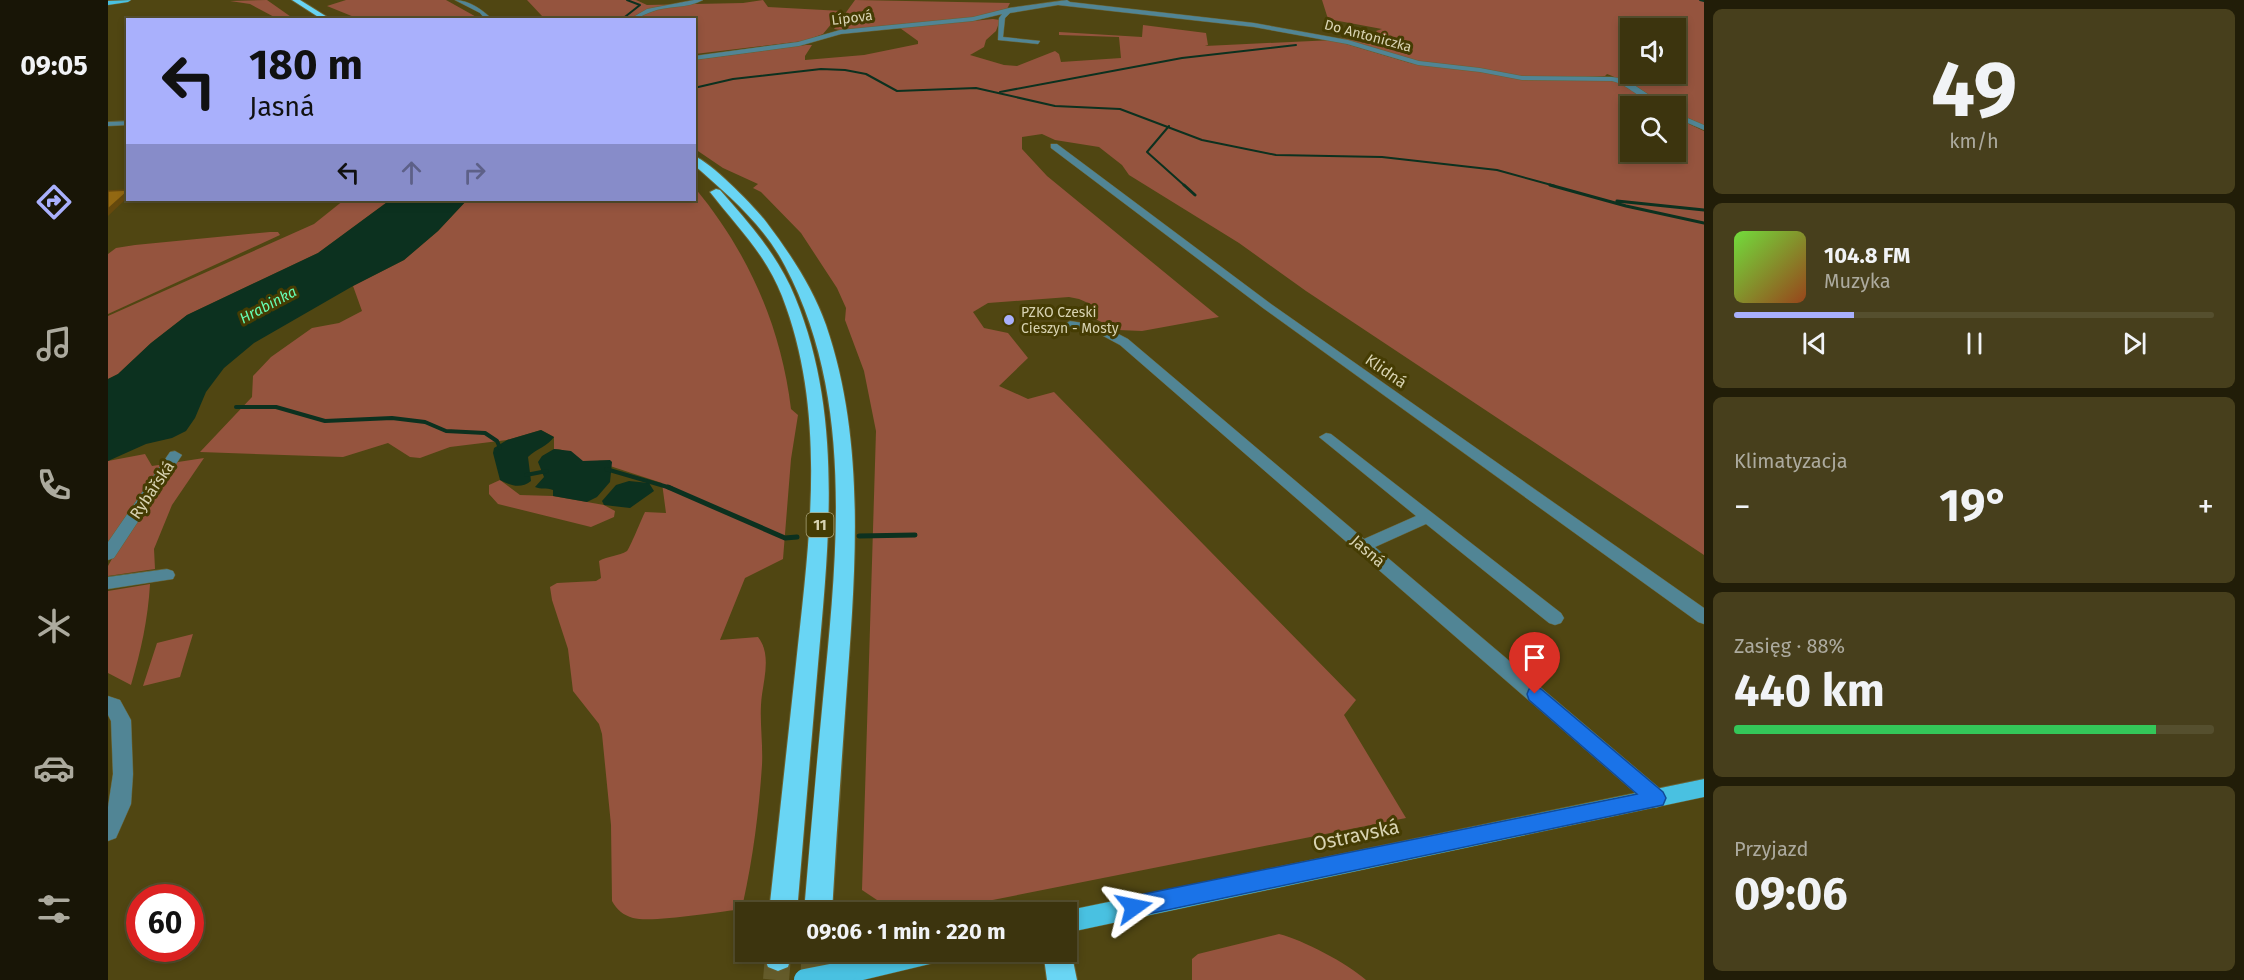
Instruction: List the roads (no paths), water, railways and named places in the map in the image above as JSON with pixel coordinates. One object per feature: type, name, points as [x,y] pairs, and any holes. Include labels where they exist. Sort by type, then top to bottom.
[{"type":"highway","points":[[295,0],[326,18]]},
{"type":"highway","points":[[284,1],[312,18]]},
{"type":"highway","name":"11","points":[[696,161],[745,203],[779,244],[812,305],[835,379],[843,427],[844,534],[838,651],[819,902]]},
{"type":"highway","name":"11","points":[[696,175],[743,221],[769,257],[780,278],[803,336],[818,410],[819,533],[784,902]]},
{"type":"highway","points":[[1059,962],[1062,980]]},
{"type":"main road","points":[[108,3],[128,0]]},
{"type":"main road","name":"Ostravská","points":[[1077,919],[1704,788]]},
{"type":"main road","points":[[805,980],[888,962]]},
{"type":"street","points":[[458,0],[482,12],[488,18]]},
{"type":"street","points":[[633,18],[642,9],[652,4],[689,3],[700,0]]},
{"type":"street","points":[[1016,0],[1002,18],[1000,39],[1038,42]]},
{"type":"street","name":"Lípová","points":[[696,58],[800,44],[840,32],[973,19],[1068,1],[1085,0]]},
{"type":"street","name":"Do Antoniczka","points":[[1059,3],[1264,26],[1348,42],[1418,63],[1480,70],[1522,78],[1612,79],[1622,81],[1646,96]]},
{"type":"street","points":[[1686,120],[1704,128]]},
{"type":"street","points":[[108,124],[126,123]]},
{"type":"street","name":"Klidná","points":[[1054,146],[1267,306],[1704,616]]},
{"type":"street","name":"Jasná","points":[[1070,325],[1092,325],[1109,331],[1124,342],[1656,798]]},
{"type":"street","points":[[1326,437],[1555,618]]},
{"type":"street","name":"Rybářská","points":[[108,554],[175,456]]},
{"type":"street","points":[[1363,546],[1427,517]]},
{"type":"street","points":[[108,583],[167,576]]},
{"type":"street","points":[[108,704],[112,706],[121,720],[123,774],[120,804],[108,831]]},
{"type":"water","points":[[389,201],[466,201],[438,231],[404,260],[353,286],[254,343],[224,368],[206,392],[195,418],[186,431],[172,438],[146,444],[108,461],[108,379],[118,374],[151,343],[187,315],[318,253]]},
{"type":"water","points":[[541,430],[554,437],[528,457],[531,481],[516,486],[500,480],[493,453],[494,448],[507,440]]},
{"type":"water","points":[[554,449],[571,451],[583,461],[610,460],[612,462],[610,482],[597,497],[587,502],[553,496],[553,490],[535,487],[544,477],[538,462],[542,456]]},
{"type":"water","points":[[629,481],[649,483],[654,491],[630,508],[604,505],[602,501],[616,485]]},
{"type":"waterway","name":"Hrabinka","points":[[624,18],[640,5],[627,0]]},
{"type":"waterway","name":"Hrabinka","points":[[1700,0],[1704,1]]},
{"type":"waterway","points":[[1000,92],[1182,58],[1296,45]]},
{"type":"waterway","points":[[696,88],[733,79],[821,69],[845,70],[866,74],[897,91],[976,88],[1055,106],[1120,109],[1168,127]]},
{"type":"waterway","points":[[1168,127],[1202,140],[1276,155],[1382,157],[1497,170],[1555,186]]},
{"type":"waterway","points":[[1168,127],[1147,152],[1185,186]]},
{"type":"waterway","points":[[1184,185],[1195,195]]},
{"type":"waterway","points":[[1550,185],[1626,206],[1704,223]]},
{"type":"waterway","points":[[1617,201],[1704,210]]},
{"type":"waterway","points":[[236,407],[276,407],[325,421],[392,418],[425,422],[446,431],[485,433],[497,441],[500,448]]},
{"type":"waterway","points":[[606,469],[669,487]]},
{"type":"waterway","points":[[526,475],[547,471]]},
{"type":"waterway","points":[[669,487],[785,538],[797,537]]},
{"type":"waterway","points":[[859,536],[915,535]]},
{"type":"tunnel","points":[[776,980],[778,962]]},
{"type":"tunnel","points":[[813,980],[814,962]]},
{"type":"place","name":"PZKO Czeski Cieszyn - Mosty","points":[[1009,320]]}]
